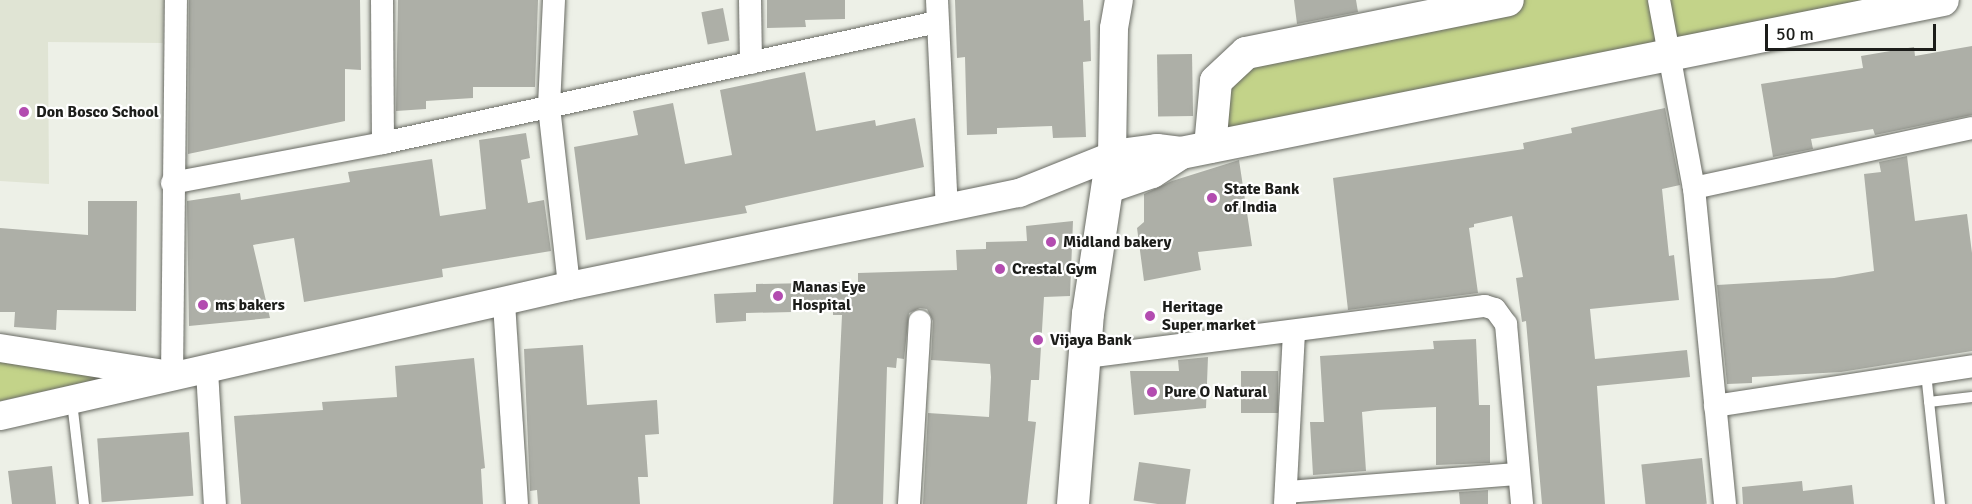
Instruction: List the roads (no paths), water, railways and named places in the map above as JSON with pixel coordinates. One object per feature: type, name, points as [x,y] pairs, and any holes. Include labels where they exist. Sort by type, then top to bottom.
[{"type":"main road","points":[[1196,150],[1216,81],[1246,53],[1508,0]]},
{"type":"main road","points":[[1072,504],[1086,357],[1105,314],[1118,268],[1119,169],[1196,150],[1943,0]]},
{"type":"street","points":[[172,375],[172,183],[176,0]]},
{"type":"street","points":[[382,0],[383,143]]},
{"type":"street","points":[[554,0],[549,106],[569,286]]},
{"type":"street","points":[[750,0],[752,63]]},
{"type":"street","points":[[1119,0],[1114,28],[1119,169]]},
{"type":"street","points":[[1119,169],[1133,28],[1127,0]]},
{"type":"street","points":[[1659,0],[1694,188],[1725,504]]},
{"type":"street","points":[[172,183],[383,143],[752,63],[937,11],[947,209]]},
{"type":"street","points":[[1694,188],[1972,128]]},
{"type":"street","points":[[0,416],[172,375],[207,371],[569,286],[947,209],[1119,169]]},
{"type":"street","points":[[504,303],[517,504]]},
{"type":"street","points":[[1086,357],[1485,306],[1502,313],[1522,504]]},
{"type":"street","points":[[909,504],[920,321]]},
{"type":"street","points":[[1294,331],[1286,498],[1518,474]]},
{"type":"street","points":[[0,348],[172,375]]},
{"type":"street","points":[[1714,406],[1972,366]]},
{"type":"street","points":[[207,371],[215,504]]},
{"type":"lane","points":[[1926,374],[1940,504]]},
{"type":"lane","points":[[1929,402],[1972,397]]},
{"type":"lane","points":[[71,399],[84,504]]},
{"type":"place","name":"Don Bosco School","points":[[24,112]]},
{"type":"place","name":"State Bank of India","points":[[1212,198]]},
{"type":"place","name":"Midland bakery","points":[[1051,242]]},
{"type":"place","name":"Crestal Gym","points":[[1000,269]]},
{"type":"place","name":"Manas Eye Hospital","points":[[778,296]]},
{"type":"place","name":"ms bakers","points":[[203,305]]},
{"type":"place","name":"Heritage Super market","points":[[1150,316]]},
{"type":"place","name":"Vijaya Bank","points":[[1038,340]]},
{"type":"place","name":"Pure O Natural","points":[[1152,392]]}]
